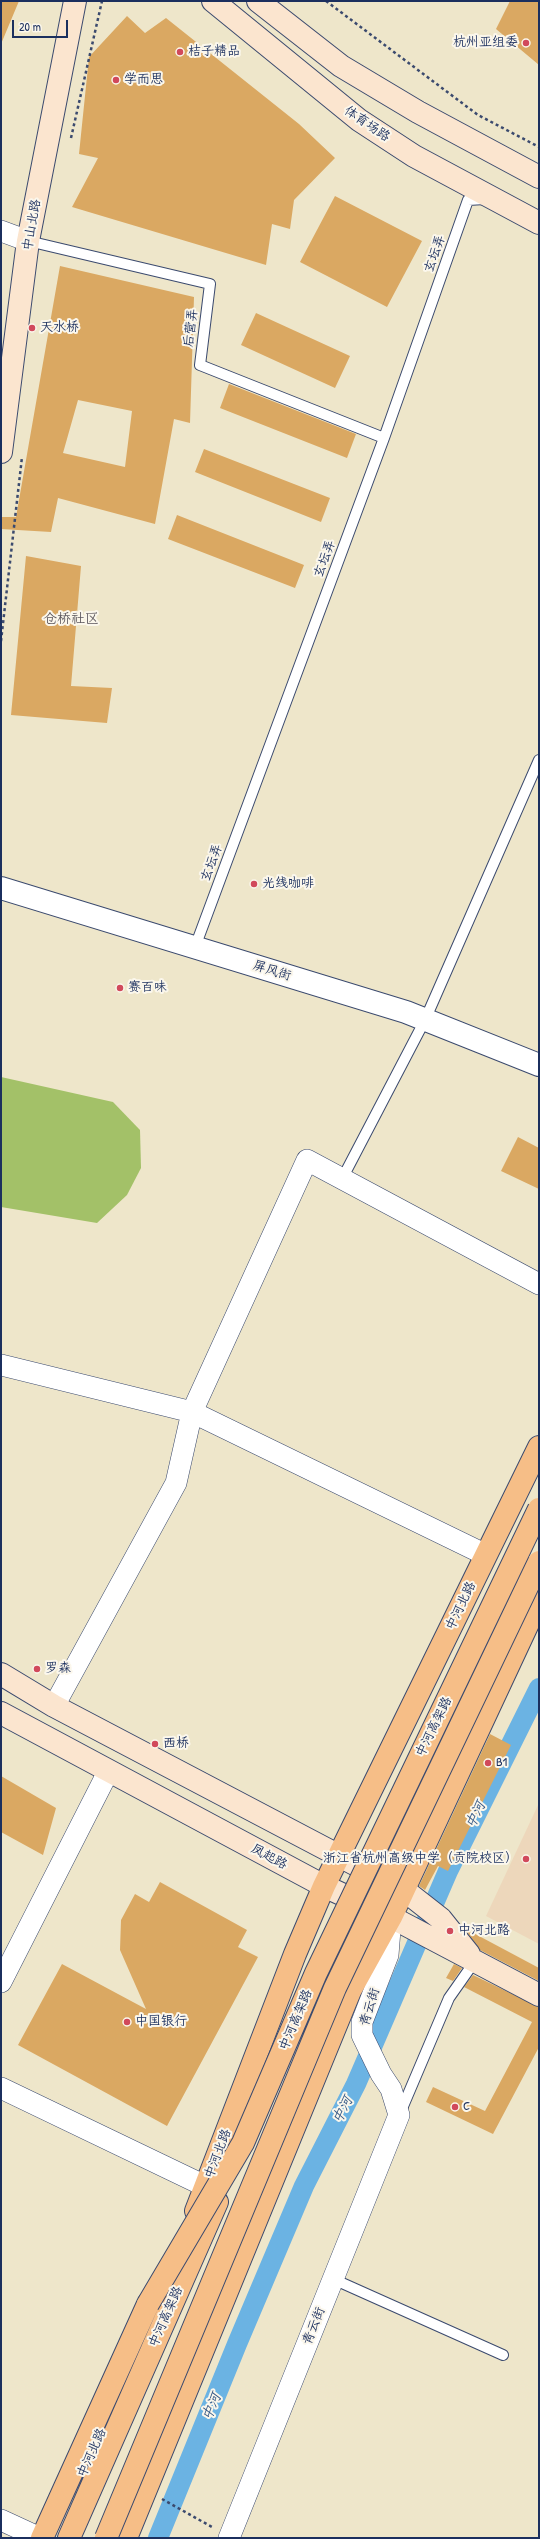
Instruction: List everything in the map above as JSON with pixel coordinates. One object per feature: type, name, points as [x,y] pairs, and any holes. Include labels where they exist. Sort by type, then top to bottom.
[{"type":"main road","name":"中山北路","points":[[1,452],[28,241],[75,1]]},
{"type":"main road","name":"体育场路","points":[[213,1],[359,120],[414,156],[539,223]]},
{"type":"main road","points":[[258,1],[341,66],[418,112],[539,177]]},
{"type":"main road","name":"中河北路","points":[[53,2538],[167,2286],[295,1954],[324,1886],[539,1447]]},
{"type":"main road","name":"中河高架路","points":[[69,2538],[243,2143],[316,1973],[539,1509]]},
{"type":"main road","name":"中河高架路","points":[[106,2538],[336,1988],[539,1562]]},
{"type":"main road","points":[[126,2538],[350,1990],[391,1917],[539,1600]]},
{"type":"main road","points":[[1,1674],[54,1706],[340,1854],[404,1890],[441,1918],[475,1961]]},
{"type":"main road","name":"凤起路","points":[[1,1713],[108,1772],[324,1886],[391,1917],[539,1995]]},
{"type":"main road","points":[[41,2538],[148,2304],[243,2143]]},
{"type":"street","points":[[1,231],[28,241]]},
{"type":"street","name":"屏风街","points":[[1,888],[425,1020],[539,1064]]},
{"type":"street","points":[[54,1706],[176,1483],[192,1412],[307,1160],[539,1284]]},
{"type":"street","points":[[1,1365],[192,1412],[486,1555]]},
{"type":"street","points":[[1,1982],[108,1772]]},
{"type":"street","name":"青云街","points":[[229,2538],[399,2115],[391,2088],[380,2074],[362,2035],[362,2022],[388,1955],[391,1917]]},
{"type":"street","points":[[1,2088],[205,2186]]},
{"type":"street","points":[[1,2520],[41,2538]]},
{"type":"lane","name":"玄坛弄","points":[[195,948],[384,438],[468,200],[491,198]]},
{"type":"lane","name":"后营弄","points":[[28,241],[210,284],[200,365],[384,438]]},
{"type":"lane","points":[[342,1179],[425,1020],[539,760]]},
{"type":"lane","name":"青云街","points":[[399,2115],[450,1998],[475,1961]]},
{"type":"lane","points":[[333,2279],[503,2355]]},
{"type":"path","points":[[70,139],[102,1]]},
{"type":"path","points":[[326,1],[478,115],[539,148]]},
{"type":"path","points":[[1,641],[23,450]]},
{"type":"path","points":[[156,2496],[207,2524]]},
{"type":"shaded area","name":"浙江省杭州高级中学（贡院校区）","points":[[539,1803],[539,1944],[486,1916]]},
{"type":"green space","points":[[1,1077],[113,1102],[140,1130],[141,1168],[127,1195],[97,1223],[1,1207]]},
{"type":"building","points":[[1,1],[19,1],[1,44]]},
{"type":"building","name":"杭州亚组委","points":[[510,1],[539,1],[539,65],[496,29]]},
{"type":"building","points":[[127,16],[145,33],[166,18],[299,124],[335,158],[294,200],[290,229],[272,224],[266,265],[72,207],[98,158],[79,154],[89,57]]},
{"type":"building","points":[[335,196],[422,241],[387,307],[300,262]]},
{"type":"building","points":[[60,266],[194,297],[190,423],[174,419],[155,524],[58,498],[51,532],[1,529],[1,517],[16,517]],"holes":[[[78,400],[132,411],[125,467],[63,453]]]},
{"type":"building","points":[[256,313],[350,356],[335,388],[241,345]]},
{"type":"building","points":[[229,384],[356,434],[347,458],[220,408]]},
{"type":"building","points":[[204,449],[330,498],[321,522],[195,472]]},
{"type":"building","points":[[177,515],[304,565],[295,588],[168,539]]},
{"type":"building","points":[[26,556],[81,566],[71,686],[112,688],[107,723],[11,715]]},
{"type":"building","points":[[518,1137],[539,1148],[539,1189],[501,1171]]},
{"type":"building","points":[[490,1734],[511,1745],[448,1871],[438,1866],[425,1890],[419,1886]]},
{"type":"building","points":[[1,1776],[56,1808],[43,1855],[1,1832]]},
{"type":"building","name":"中国银行","points":[[160,1882],[247,1930],[238,1947],[258,1957],[167,2126],[18,2045],[62,1964],[146,2009],[120,1950],[121,1920],[135,1894],[149,1902]]},
{"type":"building","points":[[464,1928],[539,1968],[539,1981],[480,1950]]},
{"type":"building","points":[[454,1964],[462,1968],[453,1981],[446,1978]]},
{"type":"building","points":[[473,1975],[539,2007],[539,2047],[493,2134],[426,2102],[433,2087],[485,2111],[532,2022],[464,1987]]},
{"type":"waterway","name":"中河","points":[[158,2538],[237,2344],[304,2186],[356,2084],[448,1871],[539,1688]]},
{"type":"place","name":"杭州亚组委","points":[[526,43]]},
{"type":"place","name":"桔子精品","points":[[180,52]]},
{"type":"place","name":"学而思","points":[[116,80]]},
{"type":"place","name":"天水桥","points":[[32,328]]},
{"type":"place","name":"光线咖啡","points":[[254,884]]},
{"type":"place","name":"赛百味","points":[[120,988]]},
{"type":"place","name":"罗森","points":[[37,1669]]},
{"type":"place","name":"西桥","points":[[155,1744]]},
{"type":"place","name":"B1","points":[[488,1763]]},
{"type":"place","name":"浙江省杭州高级中学（贡院校区）","points":[[526,1859]]},
{"type":"place","name":"中河北路","points":[[450,1931]]},
{"type":"place","name":"中国银行","points":[[127,2022]]},
{"type":"place","name":"C","points":[[455,2107]]},
{"type":"district","name":"仓桥社区","points":[[71,619]]}]
